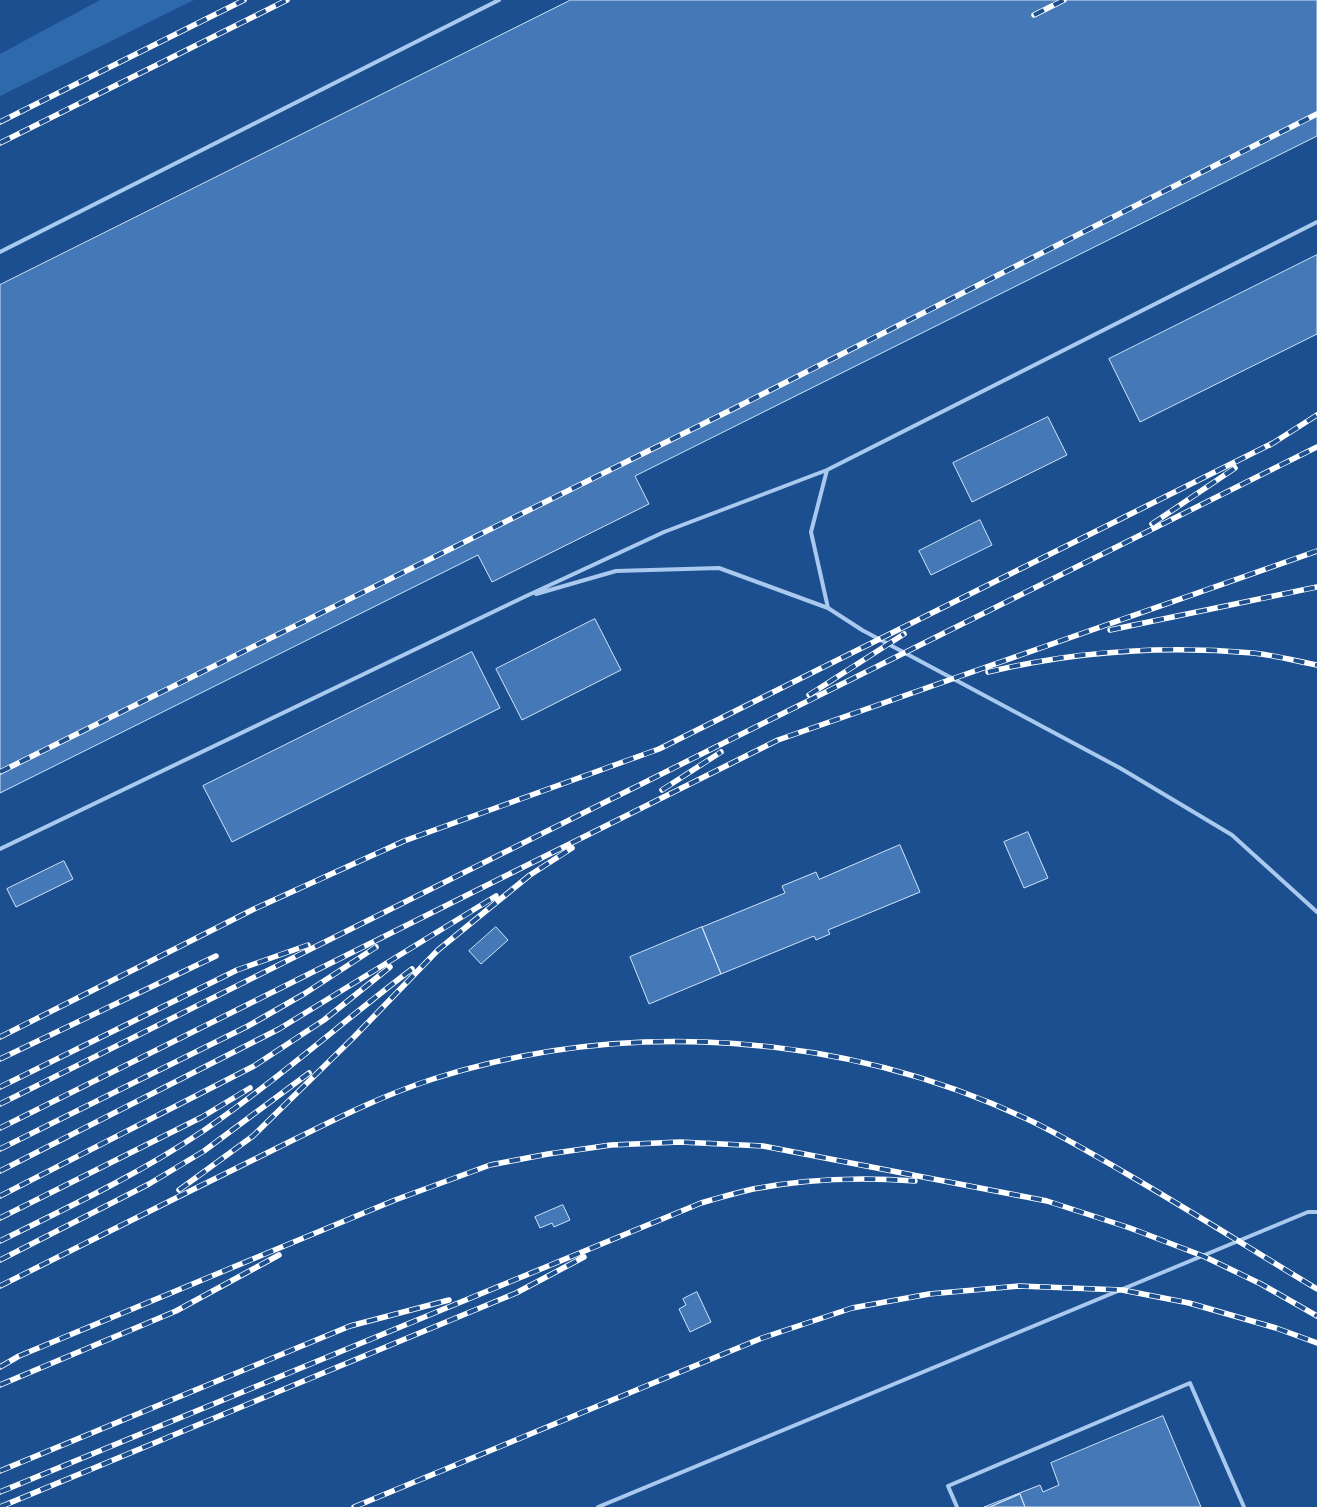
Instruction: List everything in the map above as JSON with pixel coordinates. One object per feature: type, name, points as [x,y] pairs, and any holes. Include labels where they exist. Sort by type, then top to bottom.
[{"type":"lane","points":[[0,252],[499,0]]},
{"type":"lane","points":[[0,849],[522,598],[664,532],[827,470],[1317,222]]},
{"type":"lane","points":[[827,470],[811,532],[828,608]]},
{"type":"lane","points":[[522,598],[616,571],[719,568],[828,608],[862,630],[1120,768],[1232,835],[1317,912]]},
{"type":"lane","points":[[598,1507],[1122,1290],[1217,1248],[1308,1212],[1317,1212]]},
{"type":"lane","points":[[957,1507],[948,1486],[1190,1382],[1244,1507]]},
{"type":"shaded area","points":[[100,0],[194,0],[0,96],[0,54]]},
{"type":"building","points":[[571,0],[1317,0],[1317,136],[635,476],[649,504],[492,582],[478,555],[0,793],[0,285]]},
{"type":"building","points":[[1317,255],[1317,334],[1140,422],[1109,359]]},
{"type":"building","points":[[1048,417],[1067,455],[972,502],[953,463]]},
{"type":"building","points":[[980,520],[992,545],[931,575],[919,551]]},
{"type":"building","points":[[595,619],[621,670],[522,720],[496,669]]},
{"type":"building","points":[[472,652],[500,708],[232,842],[203,786]]},
{"type":"building","points":[[1028,832],[1048,878],[1024,888],[1004,842]]},
{"type":"building","points":[[900,845],[920,892],[828,930],[830,934],[816,940],[814,936],[721,974],[702,927],[785,893],[782,886],[816,872],[819,879]]},
{"type":"building","points":[[64,861],[73,879],[16,907],[7,889]]},
{"type":"building","points":[[496,927],[508,940],[481,964],[469,951]]},
{"type":"building","points":[[702,927],[721,974],[649,1004],[630,957]]},
{"type":"building","points":[[563,1205],[570,1220],[554,1227],[552,1223],[540,1228],[535,1217]]},
{"type":"building","points":[[697,1292],[711,1322],[690,1332],[679,1309],[686,1305],[683,1299]]},
{"type":"building","points":[[1163,1416],[1201,1507],[1025,1507],[1020,1494],[990,1507],[984,1507],[1040,1485],[1043,1492],[1059,1485],[1051,1463]]},
{"type":"building","points":[[1020,1494],[1025,1507],[990,1507]]},
{"type":"railway","points":[[0,122],[244,0]]},
{"type":"railway","points":[[0,143],[287,0]]},
{"type":"railway","points":[[1034,15],[1064,0]]},
{"type":"railway","points":[[0,772],[733,409],[1317,114]]},
{"type":"railway","points":[[1270,445],[1317,415]]},
{"type":"railway","points":[[0,1037],[254,909],[404,841],[659,749],[1275,442]]},
{"type":"railway","points":[[0,1104],[1317,447]]},
{"type":"railway","points":[[1152,524],[1235,468]]},
{"type":"railway","points":[[0,1128],[778,740],[1317,551]]},
{"type":"railway","points":[[1110,630],[1317,587]]},
{"type":"railway","points":[[809,695],[904,634]]},
{"type":"railway","points":[[988,672],[1054,659],[1152,650],[1253,653],[1317,665]]},
{"type":"railway","points":[[662,790],[721,752]]},
{"type":"railway","points":[[179,1190],[253,1136],[354,1037],[438,950],[530,875],[572,848]]},
{"type":"railway","points":[[0,1171],[279,1029],[496,896]]},
{"type":"railway","points":[[0,1087],[237,970],[308,945]]},
{"type":"railway","points":[[0,1149],[248,1026],[304,994],[376,947]]},
{"type":"railway","points":[[0,1059],[216,956]]},
{"type":"railway","points":[[0,1196],[254,1066],[324,1020],[390,967]]},
{"type":"railway","points":[[0,1241],[78,1203],[179,1147],[257,1092],[412,969]]},
{"type":"railway","points":[[0,1286],[325,1124],[411,1087],[506,1059],[582,1047],[658,1042],[734,1044],[810,1052],[884,1068],[957,1090],[1027,1119],[1065,1138],[1175,1202],[1317,1289]]},
{"type":"railway","points":[[0,1260],[149,1184],[204,1151],[309,1073]]},
{"type":"railway","points":[[0,1218],[202,1117],[250,1088]]},
{"type":"railway","points":[[0,1367],[19,1356],[395,1200],[490,1165],[611,1145],[680,1142],[763,1146],[1047,1201],[1130,1228],[1203,1256],[1261,1284],[1317,1316]]},
{"type":"railway","points":[[0,1492],[701,1203],[753,1189],[793,1183],[854,1179],[915,1181]]},
{"type":"railway","points":[[0,1385],[176,1311],[279,1255]]},
{"type":"railway","points":[[0,1507],[516,1293],[584,1257]]},
{"type":"railway","points":[[354,1507],[762,1338],[852,1308],[929,1294],[1019,1286],[1122,1290],[1189,1303],[1276,1328],[1317,1343]]},
{"type":"railway","points":[[0,1471],[350,1326],[449,1300]]}]
